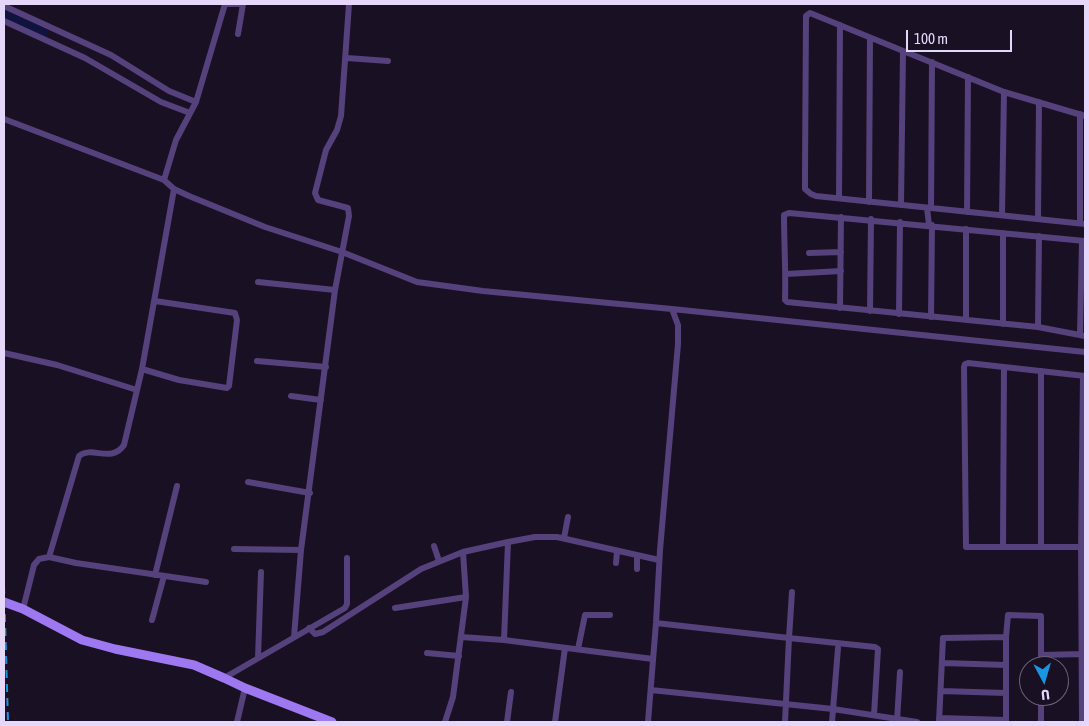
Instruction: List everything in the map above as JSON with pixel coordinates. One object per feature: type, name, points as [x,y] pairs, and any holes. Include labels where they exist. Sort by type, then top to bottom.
[{"type":"street","points":[[164,180],[176,140],[195,103],[225,4],[242,4],[238,34]]},
{"type":"street","points":[[294,637],[301,550],[337,281],[349,216],[348,208],[318,200],[315,196],[324,158],[330,142],[336,134],[342,113],[350,4]]},
{"type":"street","points":[[4,6],[111,54],[169,91],[195,103]]},
{"type":"street","points":[[810,13],[840,25],[1004,92],[1082,115],[1082,223],[869,202],[816,196],[808,192],[805,189],[804,172],[806,16],[810,13]]},
{"type":"street","points":[[4,21],[85,58],[162,102],[190,112]]},
{"type":"street","points":[[839,198],[840,25]]},
{"type":"street","points":[[869,202],[870,38]]},
{"type":"street","points":[[901,205],[903,51]]},
{"type":"street","points":[[346,58],[388,61]]},
{"type":"street","points":[[931,317],[929,208],[932,62]]},
{"type":"street","points":[[967,212],[968,77]]},
{"type":"street","points":[[1002,215],[1004,92]]},
{"type":"street","points":[[1038,219],[1040,102]]},
{"type":"street","points":[[4,120],[164,180],[174,189],[265,226],[342,252],[423,283],[674,314],[1085,352]]},
{"type":"street","points":[[49,557],[79,456],[85,453],[109,455],[121,450],[127,436],[155,301],[174,189]]},
{"type":"street","points":[[789,212],[900,222],[1083,241],[1083,336],[1038,327],[840,308],[787,302],[785,300],[784,215],[789,212]]},
{"type":"street","points":[[840,308],[841,216]]},
{"type":"street","points":[[870,311],[871,219]]},
{"type":"street","points":[[899,314],[900,222]]},
{"type":"street","points":[[966,229],[966,320]]},
{"type":"street","points":[[1003,233],[1003,324]]},
{"type":"street","points":[[1038,327],[1039,236]]},
{"type":"street","points":[[809,253],[841,252]]},
{"type":"street","points":[[786,274],[841,272]]},
{"type":"street","points":[[258,282],[336,289]]},
{"type":"street","points":[[142,369],[179,380],[227,388],[229,386],[237,320],[235,313],[155,301]]},
{"type":"street","points":[[648,722],[659,560],[679,331],[674,314]]},
{"type":"street","points":[[4,353],[57,365],[137,390]]},
{"type":"street","points":[[256,361],[326,367]]},
{"type":"street","points":[[1081,547],[968,548],[965,545],[964,367],[966,364],[1040,370],[1084,376],[1081,547],[1083,626],[1082,722]]},
{"type":"street","points":[[1003,547],[1004,367]]},
{"type":"street","points":[[1040,370],[1041,547]]},
{"type":"street","points":[[291,396],[322,400]]},
{"type":"street","points":[[248,482],[310,493]]},
{"type":"street","points":[[155,575],[176,486]]},
{"type":"street","points":[[565,533],[568,517]]},
{"type":"street","points":[[309,628],[315,633],[323,632],[438,558],[508,542],[565,533],[617,552],[659,560]]},
{"type":"street","points":[[504,640],[508,542]]},
{"type":"street","points":[[434,546],[438,558]]},
{"type":"street","points":[[234,549],[301,550]]},
{"type":"street","points":[[445,722],[451,706],[466,597],[463,552]]},
{"type":"street","points":[[616,563],[617,552]]},
{"type":"street","points":[[637,556],[637,569]]},
{"type":"street","points":[[23,609],[34,565],[39,559],[49,557],[76,563],[206,582]]},
{"type":"street","points":[[226,679],[346,606],[347,558]]},
{"type":"street","points":[[258,658],[261,572]]},
{"type":"street","points":[[152,620],[164,576]]},
{"type":"street","points":[[785,722],[792,592]]},
{"type":"street","points":[[395,608],[466,597]]},
{"type":"street","points":[[4,602],[23,609],[82,640],[115,649],[194,665],[242,687],[332,722]]},
{"type":"street","points":[[578,650],[585,615],[610,614]]},
{"type":"street","points":[[1006,637],[944,638],[939,720],[1006,721],[1006,637],[1008,616],[1041,616],[1042,654],[1082,654]]},
{"type":"street","points":[[656,624],[875,647],[878,649],[874,716]]},
{"type":"street","points":[[461,637],[504,640],[653,659]]},
{"type":"street","points":[[555,722],[565,648]]},
{"type":"street","points":[[832,722],[838,648]]},
{"type":"street","points":[[427,652],[459,656]]},
{"type":"street","points":[[943,663],[1006,665]]},
{"type":"street","points":[[897,721],[900,672]]},
{"type":"street","points":[[237,722],[242,687]]},
{"type":"street","points":[[651,690],[833,709],[897,721],[917,722]]},
{"type":"street","points":[[941,691],[1006,693]]},
{"type":"street","points":[[507,722],[511,692]]},
{"type":"street","points":[[1041,706],[1041,722]]},
{"type":"waterway","points":[[4,14],[42,32]]},
{"type":"railway","points":[[4,586],[8,722]]}]
